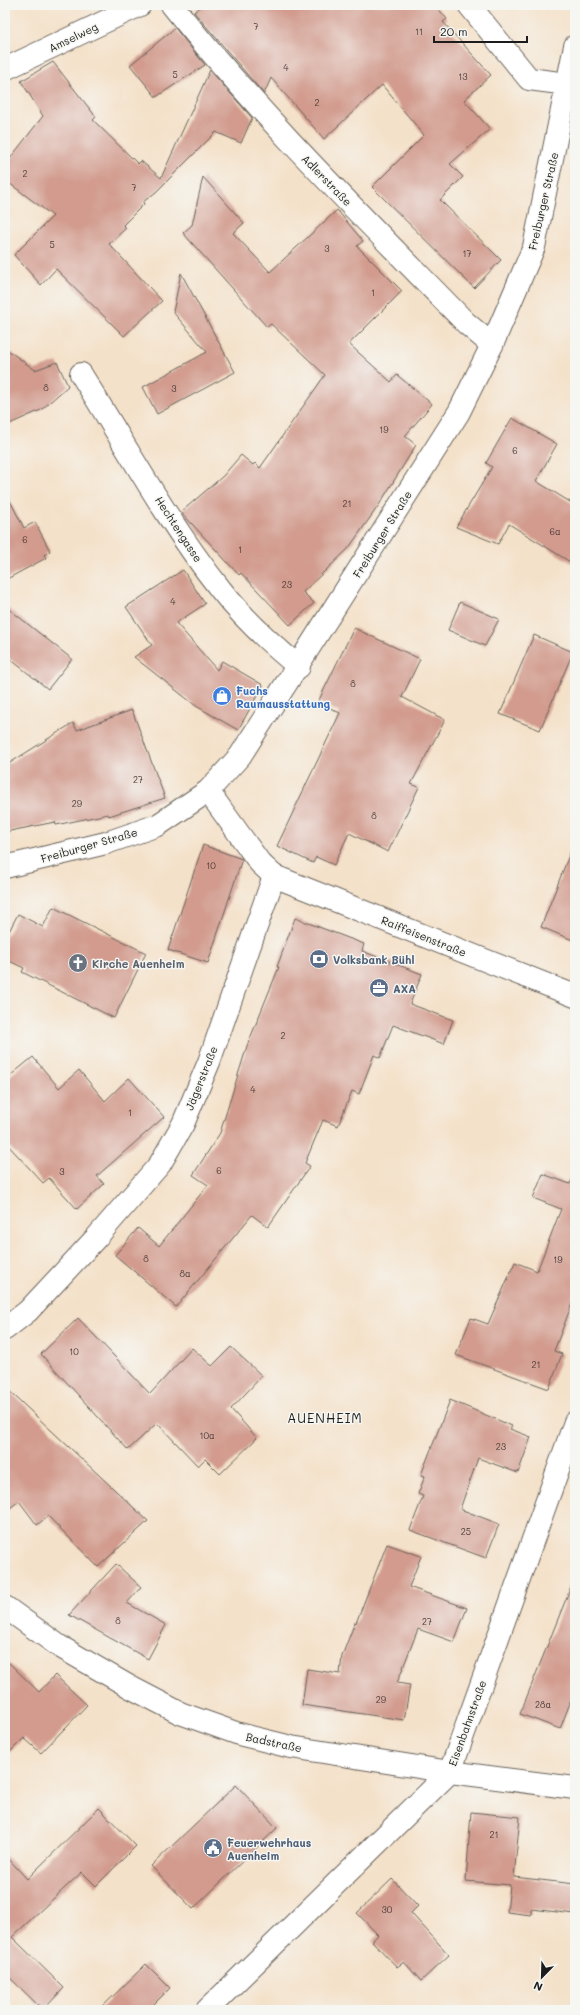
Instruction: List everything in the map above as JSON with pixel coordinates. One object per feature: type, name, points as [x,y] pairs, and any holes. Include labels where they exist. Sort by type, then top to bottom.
[{"type":"street","name":"Amselweg","points":[[5,69],[140,5]]},
{"type":"street","name":"Adlerstraße","points":[[172,5],[203,44],[270,122],[466,323],[492,345]]},
{"type":"street","points":[[469,5],[530,79],[567,84]]},
{"type":"street","name":"Freiburger Straße","points":[[5,867],[106,843],[158,824],[208,791],[240,756],[299,667],[458,412],[492,345],[534,247],[568,113],[567,84],[575,46]]},
{"type":"street","name":"Hechtengasse","points":[[81,374],[189,547],[217,585],[271,643],[299,667]]},
{"type":"street","points":[[208,791],[260,863],[274,876]]},
{"type":"street","name":"Raiffeisenstraße","points":[[274,876],[575,996]]},
{"type":"street","name":"Jägerstraße","points":[[5,1329],[28,1311],[96,1238],[160,1164],[183,1124],[209,1062],[274,876]]},
{"type":"street","name":"Eisenbahnstraße","points":[[207,2010],[450,1772],[575,1422]]},
{"type":"street","name":"Badstraße","points":[[5,1607],[59,1646],[130,1687],[180,1713],[239,1734],[291,1747],[450,1772],[575,1788]]},
{"type":"building","points":[[203,5],[435,5],[447,19],[443,22],[491,75],[464,100],[490,129],[450,164],[463,177],[440,200],[501,260],[474,288],[372,187],[424,135],[382,85],[324,139],[271,78],[264,94],[194,12]]},
{"type":"building","points":[[175,28],[205,65],[156,97],[130,65]]},
{"type":"building","points":[[53,62],[96,117],[93,120],[138,164],[141,161],[161,178],[210,70],[252,118],[241,143],[216,132],[156,192],[143,202],[144,204],[123,225],[126,228],[109,244],[162,301],[124,336],[56,269],[41,285],[14,255],[53,216],[5,180],[5,165],[43,116],[21,81]]},
{"type":"building","points":[[203,177],[244,223],[233,233],[270,272],[337,210],[363,241],[357,246],[402,291],[349,344],[391,382],[397,375],[432,404],[405,436],[416,445],[379,505],[348,549],[303,592],[314,603],[290,625],[241,573],[239,575],[181,512],[223,476],[241,455],[253,465],[255,463],[260,468],[325,375],[271,324],[267,327],[183,233],[192,225]]},
{"type":"building","points":[[181,273],[235,372],[157,414],[143,387],[207,352],[173,312]]},
{"type":"building","points":[[5,348],[35,370],[57,362],[68,386],[41,410],[5,426]]},
{"type":"building","points":[[512,418],[557,444],[536,481],[575,505],[575,565],[509,524],[498,544],[456,527],[492,467],[486,463]]},
{"type":"building","points":[[5,491],[24,528],[35,522],[50,551],[44,555],[46,558],[5,580]]},
{"type":"building","points":[[183,570],[205,604],[176,623],[217,670],[222,661],[263,685],[238,730],[196,706],[134,657],[152,645],[126,607]]},
{"type":"building","points":[[460,602],[499,619],[485,646],[448,630]]},
{"type":"building","points":[[5,606],[72,659],[48,689],[5,655]]},
{"type":"building","points":[[354,628],[420,659],[402,697],[445,720],[411,784],[419,787],[388,852],[349,833],[334,865],[316,857],[313,863],[277,846],[340,713],[318,702]]},
{"type":"building","points":[[534,635],[573,652],[540,730],[500,714]]},
{"type":"building","points":[[132,710],[165,798],[109,816],[108,814],[56,825],[55,822],[5,832],[5,766],[73,723],[77,730]]},
{"type":"building","points":[[203,845],[242,859],[208,963],[168,950]]},
{"type":"building","points":[[573,845],[575,845],[575,941],[541,927]]},
{"type":"building","name":"Kirche Auenheim","points":[[53,907],[146,953],[114,1018],[22,972],[24,968],[5,959],[5,939],[18,914],[43,927]]},
{"type":"building","points":[[295,918],[364,944],[362,951],[422,974],[410,1004],[453,1020],[444,1044],[393,1025],[380,1058],[374,1055],[359,1094],[352,1091],[338,1126],[323,1120],[305,1163],[310,1166],[268,1227],[252,1215],[176,1307],[115,1255],[138,1228],[159,1246],[208,1185],[193,1175],[220,1133],[247,1046],[279,967],[277,967]]},
{"type":"building","points":[[33,1057],[59,1088],[79,1070],[105,1101],[129,1078],[164,1117],[97,1176],[104,1184],[77,1209],[49,1178],[43,1183],[5,1142],[5,1080]]},
{"type":"building","points":[[543,1174],[570,1184],[573,1177],[575,1177],[575,1296],[554,1351],[562,1354],[549,1389],[456,1355],[471,1318],[488,1324],[515,1262],[537,1271],[561,1209],[533,1198]]},
{"type":"building","points":[[78,1318],[150,1394],[192,1348],[212,1366],[231,1347],[262,1376],[231,1409],[257,1438],[220,1474],[205,1459],[198,1466],[157,1423],[128,1450],[41,1354]]},
{"type":"building","points":[[5,1387],[148,1521],[98,1567],[48,1516],[37,1525],[19,1501],[5,1512]]},
{"type":"building","points":[[450,1400],[512,1426],[510,1429],[531,1437],[518,1473],[478,1458],[460,1509],[499,1524],[486,1558],[410,1530],[423,1496],[418,1494],[425,1476],[421,1475]]},
{"type":"building","points":[[387,1544],[421,1556],[409,1587],[467,1608],[454,1642],[418,1629],[397,1683],[410,1685],[404,1720],[302,1705],[307,1669],[340,1674],[342,1656]]},
{"type":"building","points":[[116,1564],[141,1587],[127,1603],[166,1625],[148,1659],[69,1615]]},
{"type":"building","points":[[572,1584],[575,1585],[575,1690],[560,1729],[520,1714]]},
{"type":"building","points":[[5,1659],[39,1692],[55,1675],[87,1705],[41,1753],[24,1738],[5,1757]]},
{"type":"building","name":"Feuerwehrhaus Auenheim","points":[[236,1785],[277,1828],[193,1909],[151,1866]]},
{"type":"building","points":[[99,1808],[136,1846],[96,1886],[82,1872],[12,1937],[64,1988],[43,2010],[5,1973],[5,1855],[27,1879]]},
{"type":"building","points":[[471,1812],[520,1817],[514,1877],[575,1884],[575,1914],[531,1909],[531,1915],[507,1912],[510,1885],[466,1881]]},
{"type":"building","points":[[392,1879],[418,1906],[411,1913],[449,1955],[421,1981],[404,1962],[397,1967],[372,1941],[378,1935],[357,1913]]},
{"type":"building","points":[[146,1964],[170,1988],[148,2010],[99,2010]]},
{"type":"place","name":"Fuchs Raumausstattung","points":[[222,696]]},
{"type":"place","name":"Volksbank Bühl","points":[[319,959]]},
{"type":"place","name":"Kirche Auenheim","points":[[78,963]]},
{"type":"place","name":"AXA","points":[[379,988]]},
{"type":"place","name":"Feuerwehrhaus Auenheim","points":[[213,1848]]},
{"type":"district","name":"AUENHEIM","points":[[325,1417]]}]
